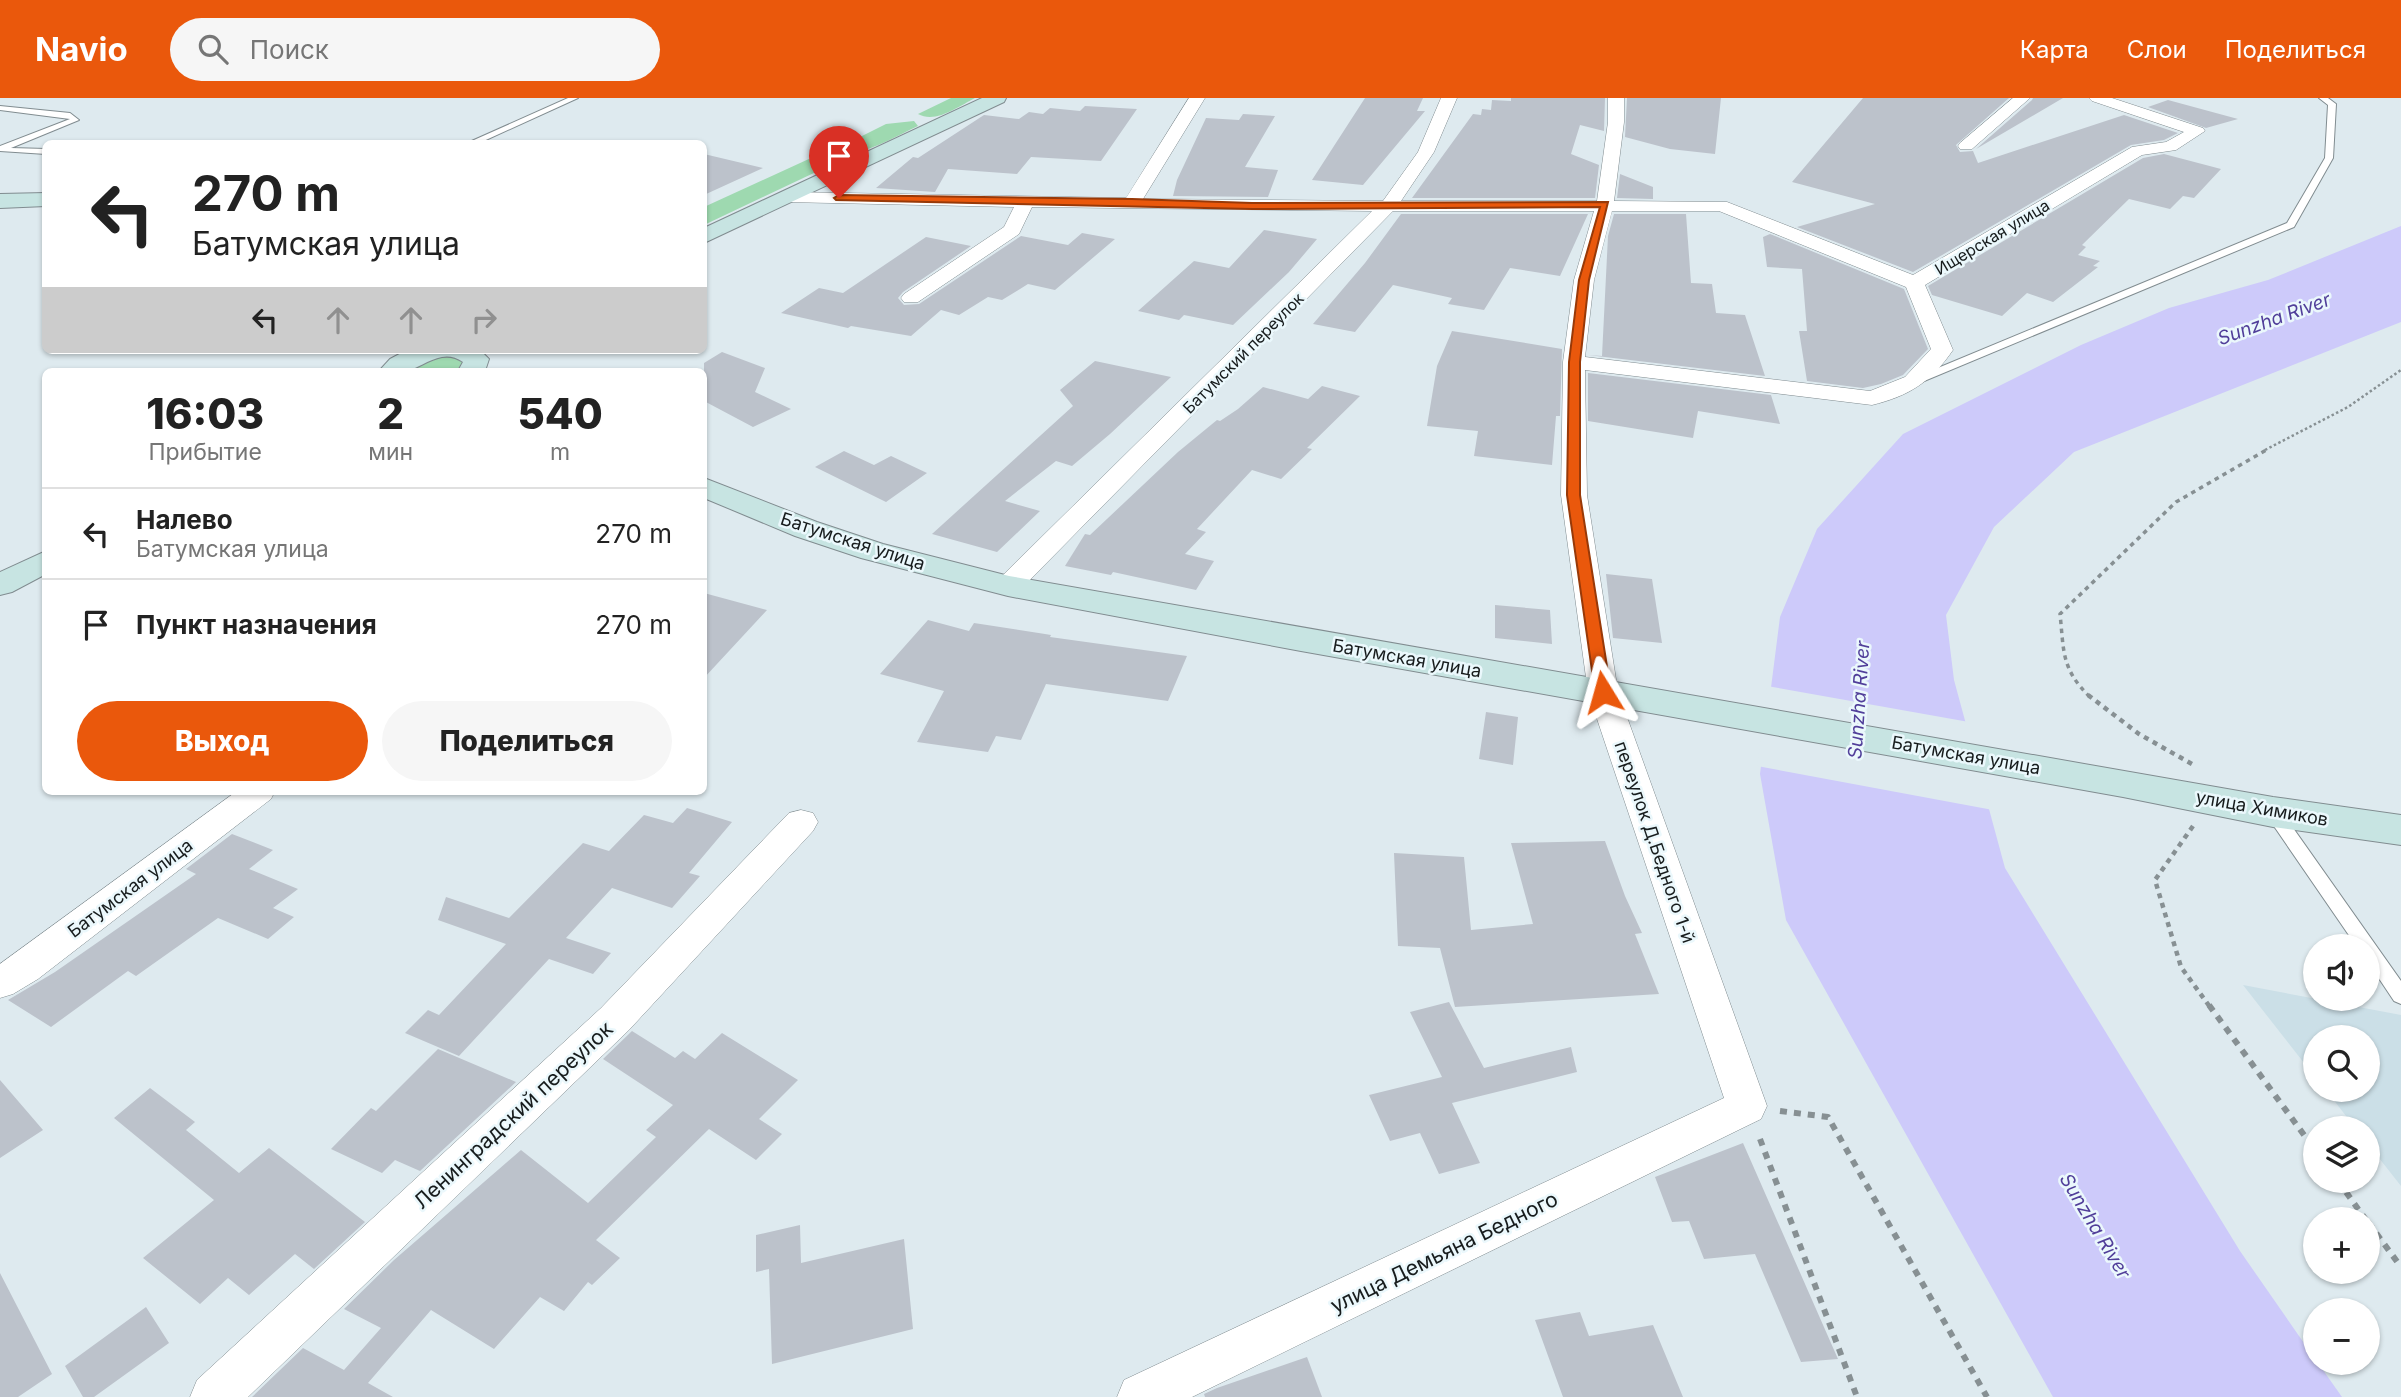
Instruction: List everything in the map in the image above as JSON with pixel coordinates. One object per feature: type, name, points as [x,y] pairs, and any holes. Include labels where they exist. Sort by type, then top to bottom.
[{"type":"street","points":[[707,235],[997,98]]},
{"type":"street","points":[[1132,202],[1197,98]]},
{"type":"street","name":"Батумский переулок","points":[[1008,586],[1390,204],[1426,152],[1449,98]]},
{"type":"street","name":"переулок Д.Бедного 1-й","points":[[1616,98],[1616,122],[1605,204],[1584,280],[1574,362],[1574,495],[1603,692],[1747,1106]]},
{"type":"street","points":[[1966,146],[2022,98]]},
{"type":"street","name":"Ищерская улица","points":[[1574,362],[1872,398],[1913,383],[1942,350],[1914,283],[2138,150],[2170,147],[2197,131],[2097,98]]},
{"type":"street","points":[[786,197],[1252,206],[1721,206],[1914,283]]},
{"type":"street","points":[[0,201],[42,199]]},
{"type":"street","points":[[911,298],[1012,230],[1025,202]]},
{"type":"street","points":[[395,368],[422,354]]},
{"type":"street","name":"Батумская улица","points":[[707,488],[806,529],[872,551],[1008,586],[2123,783]]},
{"type":"street","points":[[0,585],[42,563]]},
{"type":"street","name":"улица Химиков","points":[[2123,783],[2204,783],[2273,812],[2401,830]]},
{"type":"street","name":"Батумская улица","points":[[0,983],[24,968],[254,795]]},
{"type":"street","name":"Ленинградский переулок","points":[[214,1397],[615,1019],[801,822]]},
{"type":"street","name":"улица Демьяна Бедного","points":[[1141,1397],[1747,1106]]},
{"type":"lane","points":[[478,140],[574,98]]},
{"type":"lane","points":[[1913,383],[2291,225],[2329,158],[2332,104],[2323,98]]},
{"type":"lane","points":[[0,108],[70,115],[75,120],[0,149]]},
{"type":"lane","points":[[0,149],[42,152]]},
{"type":"lane","points":[[2273,812],[2358,934]]},
{"type":"lane","points":[[2380,966],[2401,996]]},
{"type":"path","points":[[2303,1134],[2181,967],[2162,905],[2155,880],[2204,783],[2090,698],[2065,662],[2060,614],[2176,502],[2288,437],[2348,407],[2401,370]]},
{"type":"path","points":[[1857,1397],[1747,1106],[1828,1117],[1987,1397]]},
{"type":"path","points":[[2380,1239],[2401,1267]]},
{"type":"shaded area","points":[[2243,985],[2303,996],[2303,1011],[2380,1011],[2401,1015],[2401,1186],[2380,1159],[2380,1116],[2346,1116],[2335,1102],[2380,1102],[2380,1025],[2303,1025],[2303,1062]]},
{"type":"green space","points":[[951,98],[975,98],[940,115],[925,117],[918,114]]},
{"type":"green space","points":[[914,121],[918,126],[863,151],[841,154],[832,151],[886,124]]},
{"type":"green space","points":[[811,158],[834,159],[835,163],[707,224],[707,206]]},
{"type":"green space","points":[[456,356],[463,362],[459,368],[411,368],[430,357]]},
{"type":"water","name":"Sunzha River","points":[[2401,226],[2401,322],[2074,452],[1994,527],[1946,615],[1954,680],[2005,868],[2240,1251],[2303,1342],[2303,1375],[2326,1375],[2342,1397],[2053,1397],[1786,920],[1760,774],[1780,617],[1817,529],[1903,434],[2081,345],[2169,308],[2268,280]]},
{"type":"pier","points":[[1767,686],[1969,722],[1993,810],[1757,766]]},
{"type":"building","points":[[1365,98],[1423,98],[1417,111],[1425,111],[1363,185],[1312,180]]},
{"type":"building","points":[[1511,98],[1605,98],[1604,131],[1580,125],[1571,154],[1599,165],[1595,198],[1412,198],[1473,114],[1481,115],[1482,109],[1491,110],[1492,100],[1511,101]]},
{"type":"building","points":[[1627,98],[1721,98],[1715,154],[1670,149],[1625,137]]},
{"type":"building","points":[[1863,98],[2009,98],[1956,145],[1960,152],[1973,151],[1978,163],[2124,115],[2178,133],[2164,140],[2131,145],[1913,272],[1797,227],[1875,204],[1792,182]]},
{"type":"building","points":[[2063,98],[1976,149],[2032,100]]},
{"type":"building","points":[[2168,100],[2238,119],[2206,128],[2148,107]]},
{"type":"building","points":[[1085,106],[1137,109],[1101,161],[1031,157],[1017,174],[948,169],[935,192],[876,188],[913,157],[918,158],[984,115],[1019,119],[1029,112],[1043,114],[1050,108],[1080,111]]},
{"type":"building","points":[[1243,114],[1275,116],[1245,167],[1278,170],[1268,197],[1173,196],[1177,180],[1206,118],[1239,120]]},
{"type":"building","points":[[2164,154],[2221,169],[2194,198],[2183,196],[2170,209],[2129,199],[2082,245],[2086,247],[2078,255],[2100,261],[2093,266],[2098,267],[2053,302],[2027,293],[2002,316],[1932,295],[1928,286],[2143,158]]},
{"type":"building","points":[[707,155],[763,168],[707,194]]},
{"type":"building","points":[[1620,174],[1653,187],[1653,199],[1617,198]]},
{"type":"building","points":[[1401,214],[1588,214],[1560,276],[1510,268],[1484,310],[1448,304],[1452,298],[1393,285],[1355,332],[1313,324],[1365,263]]},
{"type":"building","points":[[1614,214],[1686,214],[1691,283],[1712,284],[1716,313],[1745,315],[1765,376],[1588,355],[1602,356],[1608,236]]},
{"type":"building","points":[[1264,230],[1317,239],[1289,272],[1233,325],[1184,315],[1179,320],[1138,311],[1194,261],[1229,268]]},
{"type":"building","points":[[1082,233],[1115,239],[1055,290],[1028,284],[1002,300],[988,297],[959,315],[941,310],[911,336],[851,326],[848,328],[781,313],[819,288],[843,293],[926,237],[971,246],[903,292],[898,298],[904,305],[919,304],[1021,236],[1068,245]]},
{"type":"building","points":[[1770,234],[1904,289],[1928,349],[1903,375],[1881,384],[1863,388],[1807,381],[1799,331],[1807,331],[1802,269],[1767,267],[1763,237]]},
{"type":"building","points":[[1452,331],[1562,349],[1560,416],[1556,416],[1552,465],[1474,456],[1478,431],[1427,426],[1437,366]]},
{"type":"building","points":[[722,352],[765,368],[755,392],[791,409],[753,427],[707,403],[707,368],[704,368],[704,363]]},
{"type":"building","points":[[1095,361],[1171,377],[1072,466],[1056,461],[1005,501],[1040,511],[997,552],[932,534],[1073,406],[1060,390]]},
{"type":"building","points":[[1588,373],[1771,395],[1780,424],[1698,411],[1693,438],[1588,421]]},
{"type":"building","points":[[1322,386],[1360,396],[1307,448],[1312,449],[1281,479],[1252,470],[1197,529],[1206,532],[1185,554],[1214,561],[1196,590],[1113,572],[1111,575],[1065,566],[1085,534],[1090,535],[1178,452],[1217,420],[1220,421],[1238,409],[1263,387],[1308,399]]},
{"type":"building","points":[[844,451],[874,465],[891,456],[927,473],[886,502],[815,467]]},
{"type":"building","points":[[1606,574],[1652,579],[1662,643],[1613,638]]},
{"type":"building","points":[[707,594],[767,610],[707,675]]},
{"type":"building","points":[[1495,605],[1550,610],[1552,644],[1495,638]]},
{"type":"building","points":[[928,620],[969,631],[974,623],[1051,635],[1050,637],[1187,656],[1168,701],[1046,684],[1021,740],[996,736],[988,752],[917,742],[944,691],[880,674]]},
{"type":"building","points":[[1486,712],[1518,717],[1513,765],[1479,759]]},
{"type":"building","points":[[687,808],[732,822],[689,873],[700,876],[672,908],[612,888],[566,938],[611,953],[593,974],[549,959],[459,1056],[405,1033],[428,1010],[439,1015],[506,944],[438,920],[446,897],[509,918],[583,843],[609,851],[644,815],[673,823]]},
{"type":"building","points":[[232,834],[273,850],[249,869],[298,889],[273,908],[294,917],[268,939],[218,918],[136,976],[128,971],[51,1027],[8,1000],[55,972],[196,874],[186,869]]},
{"type":"building","points":[[1605,841],[1642,933],[1635,934],[1659,994],[1455,1007],[1440,948],[1398,946],[1394,853],[1464,857],[1471,930],[1533,924],[1511,843]]},
{"type":"building","points":[[1449,1002],[1484,1068],[1571,1047],[1577,1072],[1452,1103],[1480,1163],[1439,1174],[1420,1133],[1390,1141],[1369,1095],[1442,1077],[1410,1012]]},
{"type":"building","points":[[632,1031],[675,1058],[683,1051],[695,1059],[722,1033],[798,1080],[759,1119],[782,1134],[756,1160],[709,1129],[596,1240],[620,1258],[592,1285],[588,1282],[564,1311],[540,1297],[494,1349],[431,1310],[368,1383],[393,1397],[252,1397],[303,1348],[344,1370],[381,1328],[344,1309],[394,1260],[521,1150],[588,1203],[656,1137],[646,1130],[673,1105],[603,1059]]},
{"type":"building","points":[[438,1049],[516,1082],[420,1171],[395,1160],[382,1173],[331,1149],[371,1108],[376,1111]]},
{"type":"building","points":[[0,1080],[43,1130],[0,1158]]},
{"type":"building","points":[[150,1088],[195,1122],[186,1130],[239,1173],[269,1148],[365,1222],[314,1269],[295,1254],[249,1295],[228,1278],[200,1304],[143,1258],[214,1200],[114,1118]]},
{"type":"building","points":[[1743,1143],[1838,1359],[1801,1362],[1755,1254],[1704,1259],[1689,1221],[1672,1222],[1655,1177]]},
{"type":"building","points":[[800,1225],[801,1263],[904,1239],[913,1329],[772,1364],[769,1269],[756,1272],[756,1235]]},
{"type":"building","points":[[0,1273],[52,1374],[18,1397],[0,1397]]},
{"type":"building","points":[[146,1307],[169,1343],[94,1397],[83,1397],[65,1366]]},
{"type":"building","points":[[1580,1312],[1589,1336],[1653,1325],[1683,1397],[1563,1397],[1535,1320]]},
{"type":"building","points":[[1307,1357],[1322,1397],[1205,1397],[1204,1394],[1217,1388]]},
{"type":"route","points":[[839,198],[1252,206],[1605,204],[1584,280],[1574,362],[1574,495],[1603,692]]}]
